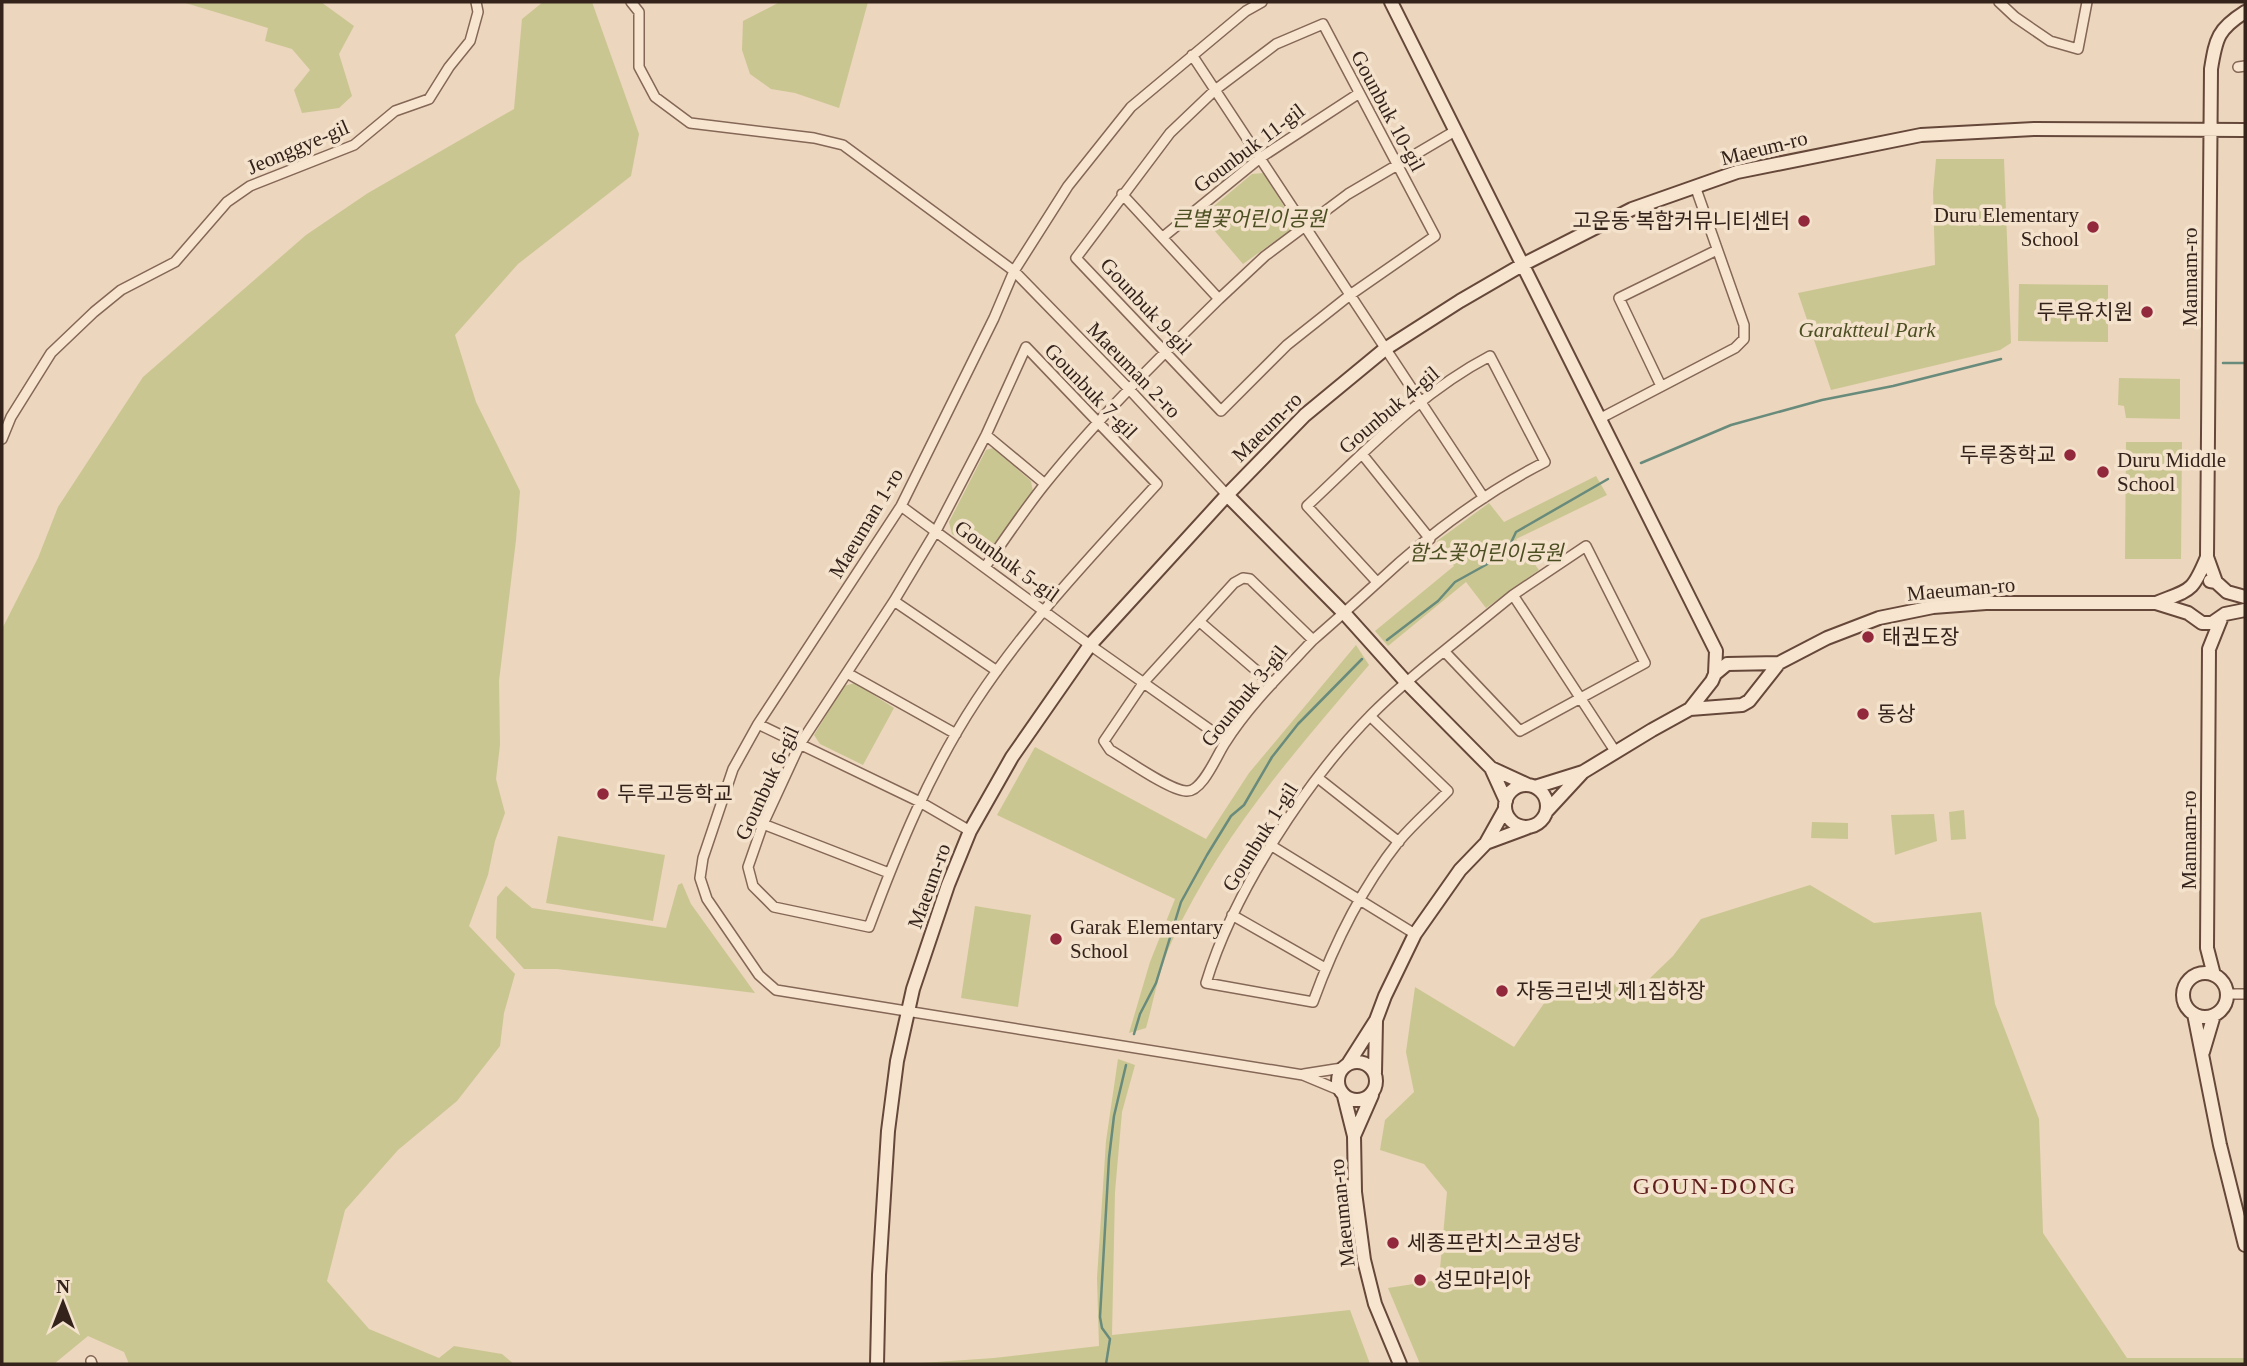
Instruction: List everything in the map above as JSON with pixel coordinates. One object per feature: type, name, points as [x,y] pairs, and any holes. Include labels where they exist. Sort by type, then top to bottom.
[{"type":"street","name":"Jeonggye-gil","points":[[2,439],[17,406],[51,354],[121,290],[175,262],[227,202],[250,186],[354,145],[395,111],[429,99],[449,67],[470,41],[478,12],[476,2]]},
{"type":"street","name":"Maeuman 2-ro","points":[[631,2],[639,12],[639,67],[655,97],[690,124],[814,138],[843,145],[1014,271],[1227,495]]},
{"type":"street","name":"Maeuman 1-ro","points":[[1262,2],[1245,11],[1131,107],[1068,187],[1014,271],[994,318],[901,506],[758,724],[733,769],[703,858],[700,878],[707,899],[760,975],[776,990],[1303,1075]]},
{"type":"street","points":[[1391,2],[1716,651],[1713,691],[1717,699],[1725,705]]},
{"type":"street","points":[[1998,2],[2015,18],[2050,41],[2078,49],[2087,2]]},
{"type":"street","name":"Mannam-ro","points":[[2207,557],[2211,69],[2217,36],[2229,22],[2245,12]]},
{"type":"street","name":"Gounbuk 10-gil","points":[[1215,90],[1276,44],[1323,24],[1435,236],[1350,295]]},
{"type":"street","points":[[1192,55],[1483,498]]},
{"type":"street","name":"Gounbuk 9-gil","points":[[1215,90],[1170,132],[1076,258],[1221,411],[1287,345],[1350,295]]},
{"type":"street","name":"Gounbuk 11-gil","points":[[1163,237],[1260,158],[1358,94]]},
{"type":"street","name":"Maeum-ro","points":[[877,1364],[878,1275],[888,1131],[897,1060],[913,989],[948,885],[971,831],[1012,757],[1090,645],[1227,495],[1305,415],[1385,349],[1460,300],[1522,265],[1632,209],[1737,172],[1921,135],[2034,128],[2245,130]]},
{"type":"street","points":[[985,566],[1045,484],[1097,424],[1165,352],[1265,256],[1348,194],[1455,131]]},
{"type":"street","points":[[1599,419],[1735,348],[1744,339],[1744,324],[1695,187]]},
{"type":"street","points":[[1122,194],[1219,299]]},
{"type":"street","points":[[1661,386],[1619,298],[1717,250]]},
{"type":"street","name":"Gounbuk 7-gil","points":[[936,531],[986,435],[1026,347],[1157,484],[1044,609]]},
{"type":"street","name":"Gounbuk 4-gil","points":[[1313,640],[1345,614],[1377,582],[1483,498],[1545,462],[1490,356],[1445,382],[1420,401],[1307,506],[1377,582]]},
{"type":"street","points":[[986,435],[1045,484]]},
{"type":"street","points":[[1362,454],[1430,539]]},
{"type":"street","points":[[1227,495],[1345,614],[1406,682],[1491,768],[1532,786],[1544,795],[1546,812]]},
{"type":"street","name":"Gounbuk 5-gil","points":[[901,506],[1226,741]]},
{"type":"street","name":"Gounbuk 6-gil","points":[[936,531],[894,601],[800,744],[764,824],[748,867],[753,886],[774,907],[869,927],[920,802],[956,734],[997,671],[1044,609]]},
{"type":"street","name":"Gounbuk 1-gil","points":[[1370,716],[1448,791],[1399,842],[1360,900],[1325,968],[1313,1002],[1206,983],[1215,953],[1232,915],[1272,846],[1318,778],[1370,716],[1406,682],[1513,595],[1586,546],[1645,663],[1582,698]]},
{"type":"street","points":[[2207,557],[2216,582],[2227,592],[2245,597]]},
{"type":"street","points":[[2207,557],[2185,601],[2209,649]]},
{"type":"street","name":"Gounbuk 3-gil","points":[[1243,578],[1250,579],[1313,640],[1272,684],[1226,741],[1198,788],[1188,792],[1174,787],[1110,750],[1104,741],[1144,682],[1234,583],[1243,578]]},
{"type":"street","points":[[2156,603],[2206,580],[2216,582]]},
{"type":"street","points":[[2209,649],[2229,599],[2227,592]]},
{"type":"street","points":[[1513,595],[1615,751]]},
{"type":"street","points":[[894,601],[997,671]]},
{"type":"street","name":"Maeuman-ro","points":[[1779,663],[1827,638],[1879,618],[1933,607],[1986,603],[2156,603]]},
{"type":"street","points":[[2156,603],[2202,623],[2212,623],[2245,610]]},
{"type":"street","points":[[1200,622],[1272,684]]},
{"type":"street","name":"Mannam-ro","points":[[2207,948],[2209,649]]},
{"type":"street","points":[[1444,651],[1520,731],[1582,698]]},
{"type":"street","points":[[1716,651],[1755,677],[1754,694]]},
{"type":"street","points":[[1690,709],[1720,668],[1739,664],[1779,663]]},
{"type":"street","points":[[1486,844],[1540,822],[1583,772],[1690,709],[1742,705],[1779,663]]},
{"type":"street","points":[[847,673],[956,734]]},
{"type":"street","points":[[758,724],[920,802],[971,831]]},
{"type":"street","points":[[1491,768],[1511,821],[1516,825],[1529,827]]},
{"type":"street","points":[[1354,1136],[1338,1079],[1376,1020],[1415,934],[1460,870],[1486,844],[1516,788],[1583,772]]},
{"type":"street","points":[[1318,778],[1399,842]]},
{"type":"street","points":[[764,824],[889,873]]},
{"type":"street","points":[[1272,846],[1415,934]]},
{"type":"street","points":[[1232,915],[1325,968]]},
{"type":"street","points":[[2207,948],[2214,975]]},
{"type":"street","points":[[2191,979],[2204,973],[2214,975],[2222,981],[2227,993],[2222,1009],[2214,1015],[2204,1017],[2187,1008],[2183,999],[2183,990],[2207,948]]},
{"type":"street","points":[[2227,993],[2245,994]]},
{"type":"street","points":[[2194,1014],[2220,1145],[2245,1245]]},
{"type":"street","points":[[2203,1052],[2214,1015]]},
{"type":"street","points":[[1354,1136],[1377,1084],[1376,1020]]},
{"type":"street","points":[[1303,1075],[1360,1062],[1375,1073]]},
{"type":"street","points":[[1303,1075],[1355,1101],[1372,1094]]},
{"type":"street","name":"Maeuman-ro","points":[[1354,1136],[1355,1192],[1364,1260],[1375,1304],[1400,1364]]},
{"type":"green space","points":[[182,2],[321,2],[354,26],[339,54],[352,96],[339,108],[302,113],[294,90],[310,70],[292,49],[265,41],[268,28]]},
{"type":"green space","points":[[543,2],[592,2],[639,134],[631,176],[518,264],[455,335],[476,402],[520,491],[499,681],[500,745],[496,779],[505,813],[495,841],[488,875],[469,926],[515,974],[504,1013],[500,1046],[457,1101],[398,1150],[345,1210],[327,1281],[369,1329],[439,1358],[454,1346],[502,1354],[514,1364],[129,1364],[124,1352],[88,1336],[54,1364],[2,1364],[2,629],[38,558],[58,507],[143,377],[306,235],[368,193],[514,109],[522,19]]},
{"type":"green space","points":[[780,2],[868,2],[839,108],[795,93],[771,89],[750,74],[742,50],[743,21]]},
{"type":"green space","name":"Garaktteul Park","points":[[1936,159],[2004,159],[2011,343],[2000,350],[1831,390],[1798,293],[1935,265],[1933,192]]},
{"type":"green space","name":"큰별꽃어린이공원","points":[[1264,173],[1290,216],[1292,229],[1243,264],[1202,216],[1252,174]]},
{"type":"green space","points":[[2019,284],[2108,285],[2108,342],[2018,341]]},
{"type":"green space","points":[[2119,378],[2180,379],[2180,419],[2126,418],[2124,406],[2118,405]]},
{"type":"green space","points":[[2126,442],[2182,442],[2181,559],[2125,559]]},
{"type":"green space","points":[[993,448],[1031,481],[1033,492],[992,547],[979,551],[952,534],[949,522],[986,450]]},
{"type":"green space","name":"함소꽃어린이공원","points":[[1596,476],[1607,495],[1516,539],[1539,570],[1486,608],[1466,582],[1388,646],[1375,631],[1454,566],[1437,541],[1489,503],[1504,522]]},
{"type":"green space","points":[[1356,645],[1369,665],[1261,796],[1213,866],[1167,951],[1146,1028],[1129,1033],[1150,962],[1175,899],[997,815],[1035,747],[1206,839],[1249,773]]},
{"type":"green space","points":[[855,683],[894,708],[863,765],[820,744],[814,735],[844,686]]},
{"type":"green space","points":[[1964,810],[1966,839],[1951,840],[1949,812]]},
{"type":"green space","points":[[1934,814],[1937,841],[1895,855],[1891,815]]},
{"type":"green space","points":[[1812,822],[1848,823],[1848,839],[1811,838]]},
{"type":"green space","points":[[558,836],[665,855],[653,921],[546,903]]},
{"type":"green space","points":[[682,883],[691,904],[755,993],[557,969],[524,969],[496,938],[497,897],[506,886],[532,908],[666,928],[678,885]]},
{"type":"green space","points":[[1810,885],[1874,923],[1981,912],[1995,1004],[2039,1119],[2043,1233],[2127,1358],[2245,1358],[2245,1364],[1420,1364],[1388,1288],[1439,1280],[1447,1192],[1424,1164],[1380,1150],[1385,1120],[1414,1092],[1406,1052],[1415,987],[1514,1047],[1556,986],[1572,989],[1647,981],[1673,956],[1701,919]]},
{"type":"green space","points":[[975,906],[1031,915],[1018,1007],[961,998]]},
{"type":"green space","points":[[1118,1059],[1135,1065],[1122,1112],[1115,1192],[1112,1335],[1350,1310],[1370,1364],[907,1364],[994,1358],[1099,1346],[1097,1278],[1106,1141]]},
{"type":"waterway","points":[[1641,463],[1731,425],[1822,400],[1893,386],[2001,359]]},
{"type":"waterway","points":[[2223,363],[2245,363]]},
{"type":"waterway","points":[[1387,640],[1438,601],[1455,582],[1500,557],[1509,547],[1516,532],[1608,479]]},
{"type":"waterway","points":[[1134,1034],[1140,1014],[1156,983],[1181,902],[1207,855],[1231,816],[1244,805],[1272,757],[1298,724],[1362,659]]},
{"type":"waterway","points":[[1106,1364],[1110,1339],[1102,1328],[1100,1317],[1109,1158],[1114,1116],[1126,1065]]},
{"type":"place","name":"고운동 복합커뮤니티센터","points":[[1804,221]]},
{"type":"place","name":"Duru Elementary School","points":[[2093,227]]},
{"type":"place","name":"두루유치원","points":[[2147,312]]},
{"type":"place","name":"두루중학교","points":[[2070,455]]},
{"type":"place","name":"Duru Middle School","points":[[2103,472]]},
{"type":"place","name":"태권도장","points":[[1868,637]]},
{"type":"place","name":"동상","points":[[1863,714]]},
{"type":"place","name":"두루고등학교","points":[[603,794]]},
{"type":"place","name":"Garak Elementary School","points":[[1056,939]]},
{"type":"place","name":"자동크린넷 제1집하장","points":[[1502,991]]},
{"type":"place","name":"세종프란치스코성당","points":[[1393,1243]]},
{"type":"place","name":"성모마리아","points":[[1420,1280]]},
{"type":"district","name":"GOUN-DONG","points":[[1715,1186]]}]
